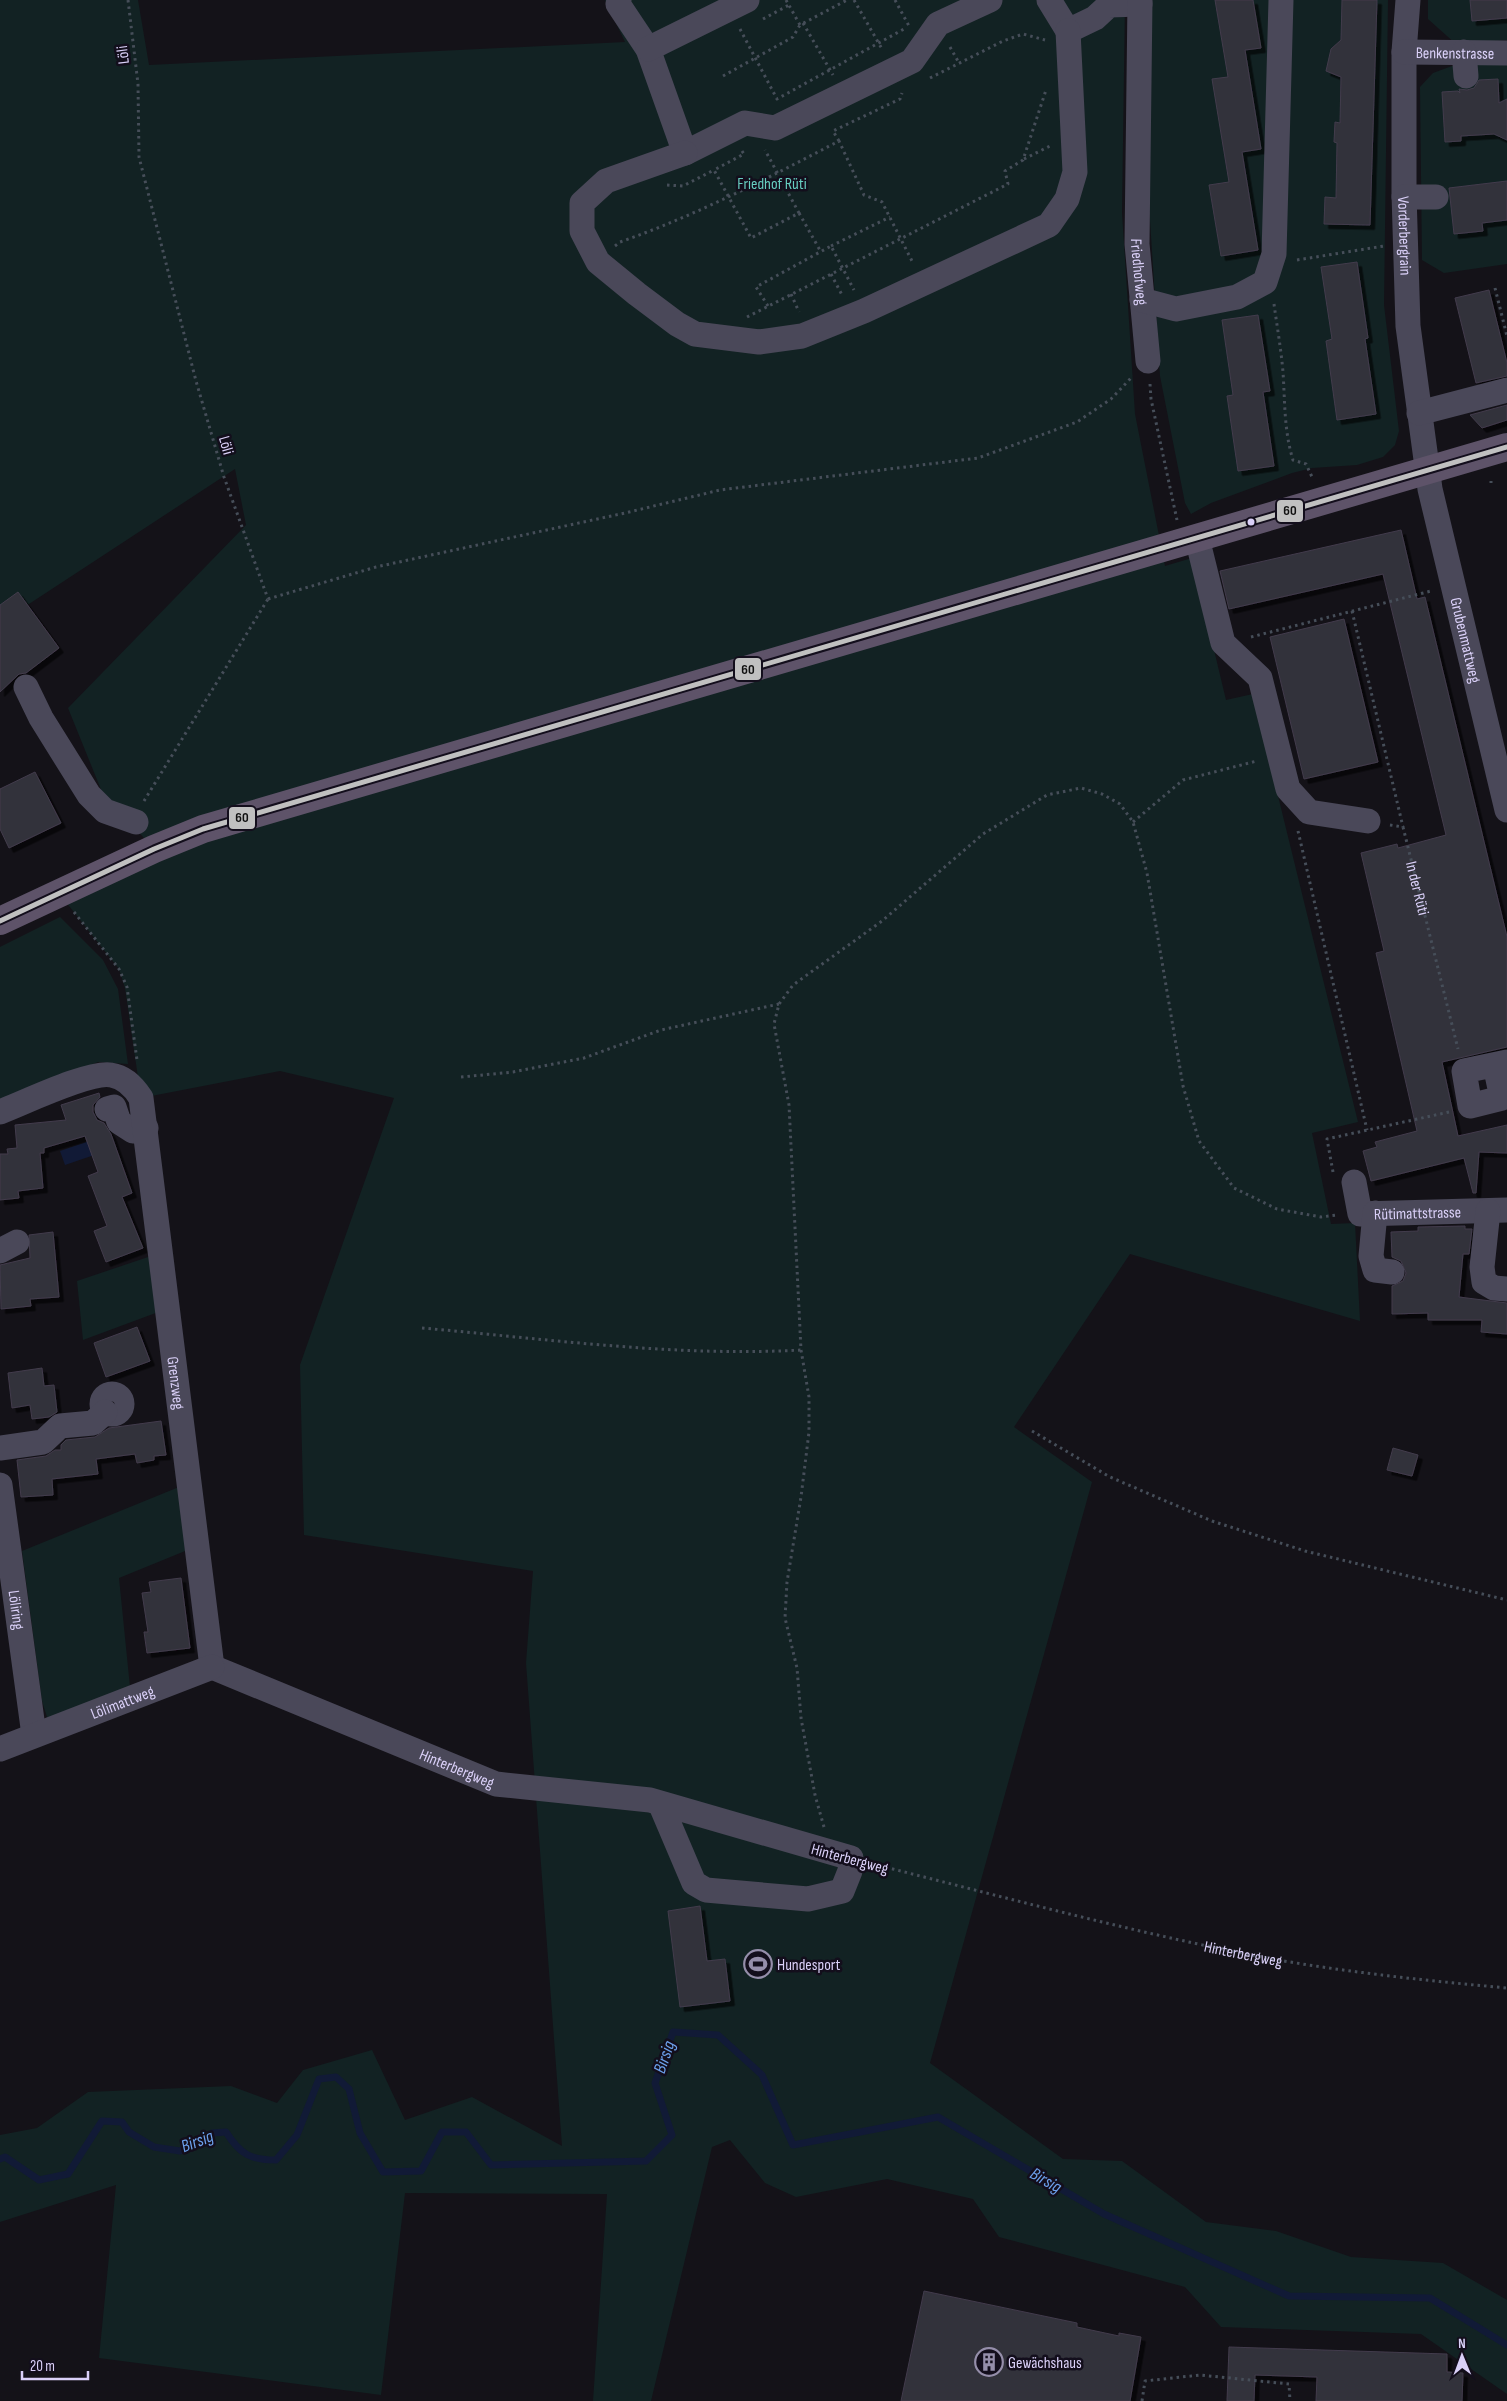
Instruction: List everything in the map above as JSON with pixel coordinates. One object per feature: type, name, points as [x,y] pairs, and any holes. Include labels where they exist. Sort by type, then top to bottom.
[{"type":"main road","points":[[0,921],[58,892],[203,829],[1507,447]]},
{"type":"street","points":[[619,0],[618,4],[648,49],[685,153]]},
{"type":"street","points":[[990,0],[938,24],[912,61],[775,128],[741,127],[685,153],[606,180],[582,203],[582,231],[598,262],[677,324],[695,334],[759,342],[802,336],[864,311],[1049,225],[1066,199],[1075,172],[1061,38],[1049,0]]},
{"type":"street","points":[[1142,300],[1176,309],[1237,297],[1265,282],[1274,254],[1281,0]]},
{"type":"street","name":"Vorderbergrain","points":[[1408,0],[1404,52],[1404,197],[1408,326],[1428,470]]},
{"type":"street","points":[[1061,38],[1096,18],[1109,5],[1140,2]]},
{"type":"street","name":"Friedhofweg","points":[[1140,2],[1137,244],[1148,360]]},
{"type":"street","points":[[648,49],[738,4]]},
{"type":"street","name":"Benkenstrasse","points":[[1404,52],[1482,62]]},
{"type":"street","points":[[1404,197],[1436,197]]},
{"type":"street","points":[[1419,413],[1507,390]]},
{"type":"street","name":"Grubenmattweg","points":[[1428,470],[1452,586],[1507,810]]},
{"type":"street","points":[[1189,540],[1223,644],[1260,678],[1288,789],[1309,812],[1368,821]]},
{"type":"street","points":[[26,687],[41,718],[89,795],[105,811],[136,822]]},
{"type":"street","points":[[1501,1063],[1502,1098],[1470,1106],[1464,1071],[1501,1063]]},
{"type":"street","name":"Grenzweg","points":[[0,1112],[93,1076],[110,1074],[122,1078],[134,1087],[142,1098],[142,1144],[147,1210],[212,1667]]},
{"type":"street","points":[[107,1109],[114,1107],[119,1122],[133,1131],[142,1144]]},
{"type":"street","name":"Rütimattstrasse","points":[[1354,1182],[1368,1214],[1497,1211]]},
{"type":"street","points":[[1497,1211],[1482,1267],[1484,1282],[1494,1288],[1507,1289]]},
{"type":"street","points":[[1368,1214],[1371,1256],[1375,1270],[1392,1272]]},
{"type":"street","points":[[0,1448],[44,1442],[60,1426],[93,1423],[105,1412]]},
{"type":"street","name":"Löliring","points":[[0,1485],[7,1578],[34,1735]]},
{"type":"street","name":"Lölimattweg","points":[[0,1749],[212,1667]]},
{"type":"street","name":"Hinterbergweg","points":[[212,1667],[496,1784],[650,1800],[841,1856]]},
{"type":"street","points":[[660,1803],[694,1882],[706,1890],[808,1898],[842,1891],[850,1871],[841,1856]]},
{"type":"path","name":"Löli","points":[[128,0],[138,84],[139,157],[196,381],[224,477],[268,599]]},
{"type":"path","points":[[786,0],[845,94]]},
{"type":"path","points":[[723,76],[793,37],[802,24],[847,0]]},
{"type":"path","points":[[854,0],[894,70]]},
{"type":"path","points":[[738,4],[755,58],[777,99],[909,26]]},
{"type":"path","points":[[927,80],[1003,41],[1023,34],[1061,38]]},
{"type":"path","points":[[1046,50],[1061,38]]},
{"type":"path","points":[[910,88],[902,92],[900,99],[833,131],[864,196],[882,202],[924,283]]},
{"type":"path","points":[[742,319],[1008,184],[1005,171],[1023,160],[1047,88]]},
{"type":"path","points":[[741,127],[777,173],[821,252]]},
{"type":"path","points":[[741,127],[744,154],[714,170],[751,238],[799,213]]},
{"type":"path","points":[[598,262],[620,242],[669,225],[728,198],[839,141]]},
{"type":"path","points":[[768,306],[756,287],[831,246],[890,217]]},
{"type":"path","points":[[1274,254],[1299,261],[1406,242]]},
{"type":"path","points":[[831,246],[864,311]]},
{"type":"path","points":[[832,274],[842,296],[834,300]]},
{"type":"path","points":[[1265,282],[1274,300],[1281,351],[1282,398],[1292,460],[1306,464],[1312,477],[1320,475]]},
{"type":"path","points":[[1495,288],[1507,336]]},
{"type":"path","points":[[791,294],[801,316]]},
{"type":"path","points":[[136,822],[141,805],[268,599],[376,567],[625,513],[720,490],[978,458],[1077,422],[1111,399],[1148,360]]},
{"type":"path","points":[[1148,360],[1151,399],[1189,540]]},
{"type":"path","points":[[1223,644],[1452,586]]},
{"type":"path","name":"In der Rüti","points":[[1352,612],[1464,1071]]},
{"type":"path","points":[[1133,822],[1183,780],[1278,755]]},
{"type":"path","points":[[841,1856],[815,1795],[801,1718],[797,1668],[785,1618],[787,1582],[801,1497],[809,1432],[808,1397],[802,1350],[789,1104],[774,1024],[779,1004],[793,985],[882,921],[983,834],[1047,795],[1081,788],[1102,794],[1120,804],[1133,822],[1148,873],[1183,1086],[1199,1142],[1234,1188],[1278,1209],[1321,1217],[1368,1214]]},
{"type":"path","points":[[1368,821],[1403,827]]},
{"type":"path","points":[[1297,827],[1367,1130]]},
{"type":"path","points":[[58,892],[119,969],[127,987],[137,1061]]},
{"type":"path","points":[[460,1077],[513,1072],[584,1058],[660,1030],[779,1004]]},
{"type":"path","points":[[1354,1182],[1336,1184],[1327,1139],[1457,1110]]},
{"type":"path","points":[[422,1328],[672,1350],[759,1352],[802,1350]]},
{"type":"path","points":[[1032,1431],[1110,1477],[1212,1521],[1305,1550],[1507,1600]]},
{"type":"path","name":"Hinterbergweg","points":[[841,1856],[1141,1931],[1278,1960],[1393,1978],[1507,1988]]},
{"type":"path","points":[[1142,2401],[1145,2381],[1200,2375],[1289,2384],[1290,2401]]},
{"type":"green space","name":"Friedhof Rüti","points":[[0,0],[138,0],[149,65],[625,42],[605,0],[1125,0],[1122,213],[1135,414],[1165,566],[1192,558],[1226,700],[1253,694],[1358,1122],[1312,1133],[1331,1224],[1355,1223],[1360,1321],[1130,1254],[1014,1427],[1092,1482],[930,2063],[1063,2159],[1122,2161],[1206,2222],[1276,2231],[1351,2257],[1443,2263],[1507,2300],[1507,2394],[1421,2334],[1221,2327],[1185,2287],[999,2237],[973,2199],[887,2179],[796,2197],[765,2183],[730,2140],[712,2147],[651,2401],[593,2401],[607,2194],[405,2193],[381,2395],[99,2358],[116,2185],[0,2222],[0,2135],[37,2128],[88,2092],[231,2086],[277,2103],[303,2070],[372,2050],[405,2120],[472,2097],[562,2146],[526,1663],[533,1571],[304,1535],[300,1365],[394,1098],[280,1071],[141,1098],[125,988],[119,969],[58,892],[154,849],[102,792],[68,708],[246,525],[235,469],[0,623]]},
{"type":"green space","points":[[1149,0],[1388,0],[1384,305],[1399,431],[1395,445],[1383,457],[1357,465],[1312,468],[1292,473],[1211,503],[1191,514],[1185,503],[1160,376],[1148,189]]},
{"type":"green space","points":[[1428,0],[1507,0],[1507,40],[1456,44],[1428,19]]},
{"type":"green space","points":[[1507,64],[1507,264],[1444,273],[1422,260],[1420,87],[1433,73],[1452,66]]},
{"type":"green space","points":[[60,917],[103,960],[118,989],[128,1064],[98,1062],[0,1102],[0,947]]},
{"type":"green space","points":[[154,1255],[161,1311],[83,1340],[77,1281]]},
{"type":"green space","points":[[179,1487],[190,1549],[119,1578],[130,1687],[62,1719],[47,1717],[42,1701],[22,1551]]},
{"type":"water","points":[[101,1137],[106,1151],[65,1165],[60,1151]]},
{"type":"building","points":[[1215,0],[1253,0],[1261,48],[1245,50],[1261,149],[1242,152],[1258,250],[1221,256],[1209,185],[1229,182],[1212,79],[1228,77]]},
{"type":"building","points":[[1342,0],[1377,0],[1370,225],[1324,224],[1325,197],[1336,198],[1337,143],[1334,142],[1335,122],[1340,123],[1341,77],[1326,71],[1331,49],[1341,40]]},
{"type":"building","points":[[1470,0],[1507,0],[1507,18],[1472,21]]},
{"type":"building","points":[[1498,79],[1499,103],[1507,99],[1507,140],[1494,134],[1461,136],[1461,141],[1445,142],[1442,92],[1458,91],[1460,93],[1459,89],[1467,90],[1474,88],[1479,80]]},
{"type":"building","points":[[1507,181],[1507,220],[1482,223],[1483,231],[1454,234],[1449,188]]},
{"type":"building","points":[[1357,262],[1368,338],[1365,339],[1376,414],[1337,420],[1326,341],[1332,339],[1321,267]]},
{"type":"building","points":[[1489,290],[1507,363],[1507,376],[1476,383],[1455,298]]},
{"type":"building","points":[[1258,315],[1270,391],[1263,392],[1274,466],[1238,471],[1227,396],[1233,395],[1222,320]]},
{"type":"building","points":[[1507,405],[1507,420],[1482,428],[1470,415]]},
{"type":"building","points":[[1401,530],[1417,599],[1425,597],[1507,937],[1507,1047],[1442,1062],[1458,1136],[1507,1125],[1507,1153],[1479,1152],[1476,1193],[1473,1193],[1464,1158],[1371,1181],[1363,1151],[1377,1147],[1375,1142],[1417,1131],[1376,953],[1384,951],[1361,853],[1397,844],[1398,848],[1446,835],[1383,574],[1229,609],[1220,571]]},
{"type":"building","points":[[18,592],[59,648],[26,673],[19,674],[0,692],[0,605]]},
{"type":"building","points":[[1344,619],[1378,762],[1304,779],[1270,637]]},
{"type":"building","points":[[35,772],[61,823],[9,848],[0,829],[0,789]]},
{"type":"building","points":[[99,1093],[100,1097],[93,1105],[93,1112],[97,1120],[104,1123],[111,1134],[132,1193],[122,1197],[143,1248],[106,1262],[94,1231],[107,1226],[88,1176],[98,1172],[85,1136],[44,1148],[44,1153],[40,1153],[43,1188],[18,1191],[19,1198],[0,1200],[0,1154],[8,1154],[7,1149],[17,1148],[15,1125],[66,1120],[61,1105]]},
{"type":"building","points":[[1465,1226],[1465,1229],[1472,1229],[1469,1254],[1463,1254],[1459,1297],[1507,1303],[1507,1334],[1481,1332],[1482,1320],[1428,1320],[1428,1313],[1392,1314],[1392,1286],[1403,1281],[1406,1273],[1401,1261],[1392,1257],[1391,1232],[1418,1231],[1418,1227]]},
{"type":"building","points":[[53,1232],[59,1297],[30,1299],[31,1306],[1,1309],[0,1265],[30,1258],[29,1235]]},
{"type":"building","points":[[137,1327],[150,1361],[106,1377],[94,1343]]},
{"type":"building","points":[[42,1368],[44,1386],[54,1385],[57,1412],[49,1417],[32,1419],[30,1405],[12,1408],[8,1373]]},
{"type":"building","points":[[161,1421],[166,1455],[154,1456],[154,1460],[137,1463],[135,1454],[96,1459],[98,1474],[52,1479],[53,1495],[21,1497],[17,1460],[46,1456],[55,1450],[61,1450],[61,1445],[66,1440],[95,1437],[109,1428]]},
{"type":"building","points":[[1393,1448],[1418,1455],[1412,1476],[1387,1470]]},
{"type":"building","points":[[181,1578],[190,1648],[147,1653],[144,1632],[148,1632],[142,1593],[151,1592],[149,1582]]},
{"type":"building","points":[[700,1906],[707,1961],[725,1959],[730,2001],[680,2007],[668,1911]]},
{"type":"building","name":"Gewächshaus","points":[[924,2291],[1077,2323],[1077,2327],[1119,2336],[1119,2333],[1141,2337],[1130,2401],[901,2401]]},
{"type":"building","points":[[1229,2347],[1447,2354],[1447,2372],[1463,2373],[1462,2401],[1316,2401],[1317,2377],[1255,2375],[1254,2401],[1227,2401]]},
{"type":"waterway","name":"Birsig","points":[[0,2159],[5,2157],[39,2180],[68,2174],[102,2121],[122,2122],[129,2132],[154,2147],[180,2151],[212,2133],[226,2132],[236,2146],[246,2154],[259,2159],[276,2160],[297,2135],[319,2079],[336,2077],[349,2089],[360,2133],[383,2172],[421,2171],[442,2132],[466,2132],[491,2165],[646,2161],[672,2135],[655,2083],[673,2032],[718,2035],[762,2075],[793,2145],[938,2117],[1104,2214],[1289,2296],[1430,2298],[1507,2345]]},
{"type":"transit line","name":"60","points":[[0,921],[154,849],[203,829],[1507,447]]},
{"type":"place","name":"Hundesport","points":[[758,1964]]},
{"type":"place","name":"Gewächshaus","points":[[989,2362]]}]
